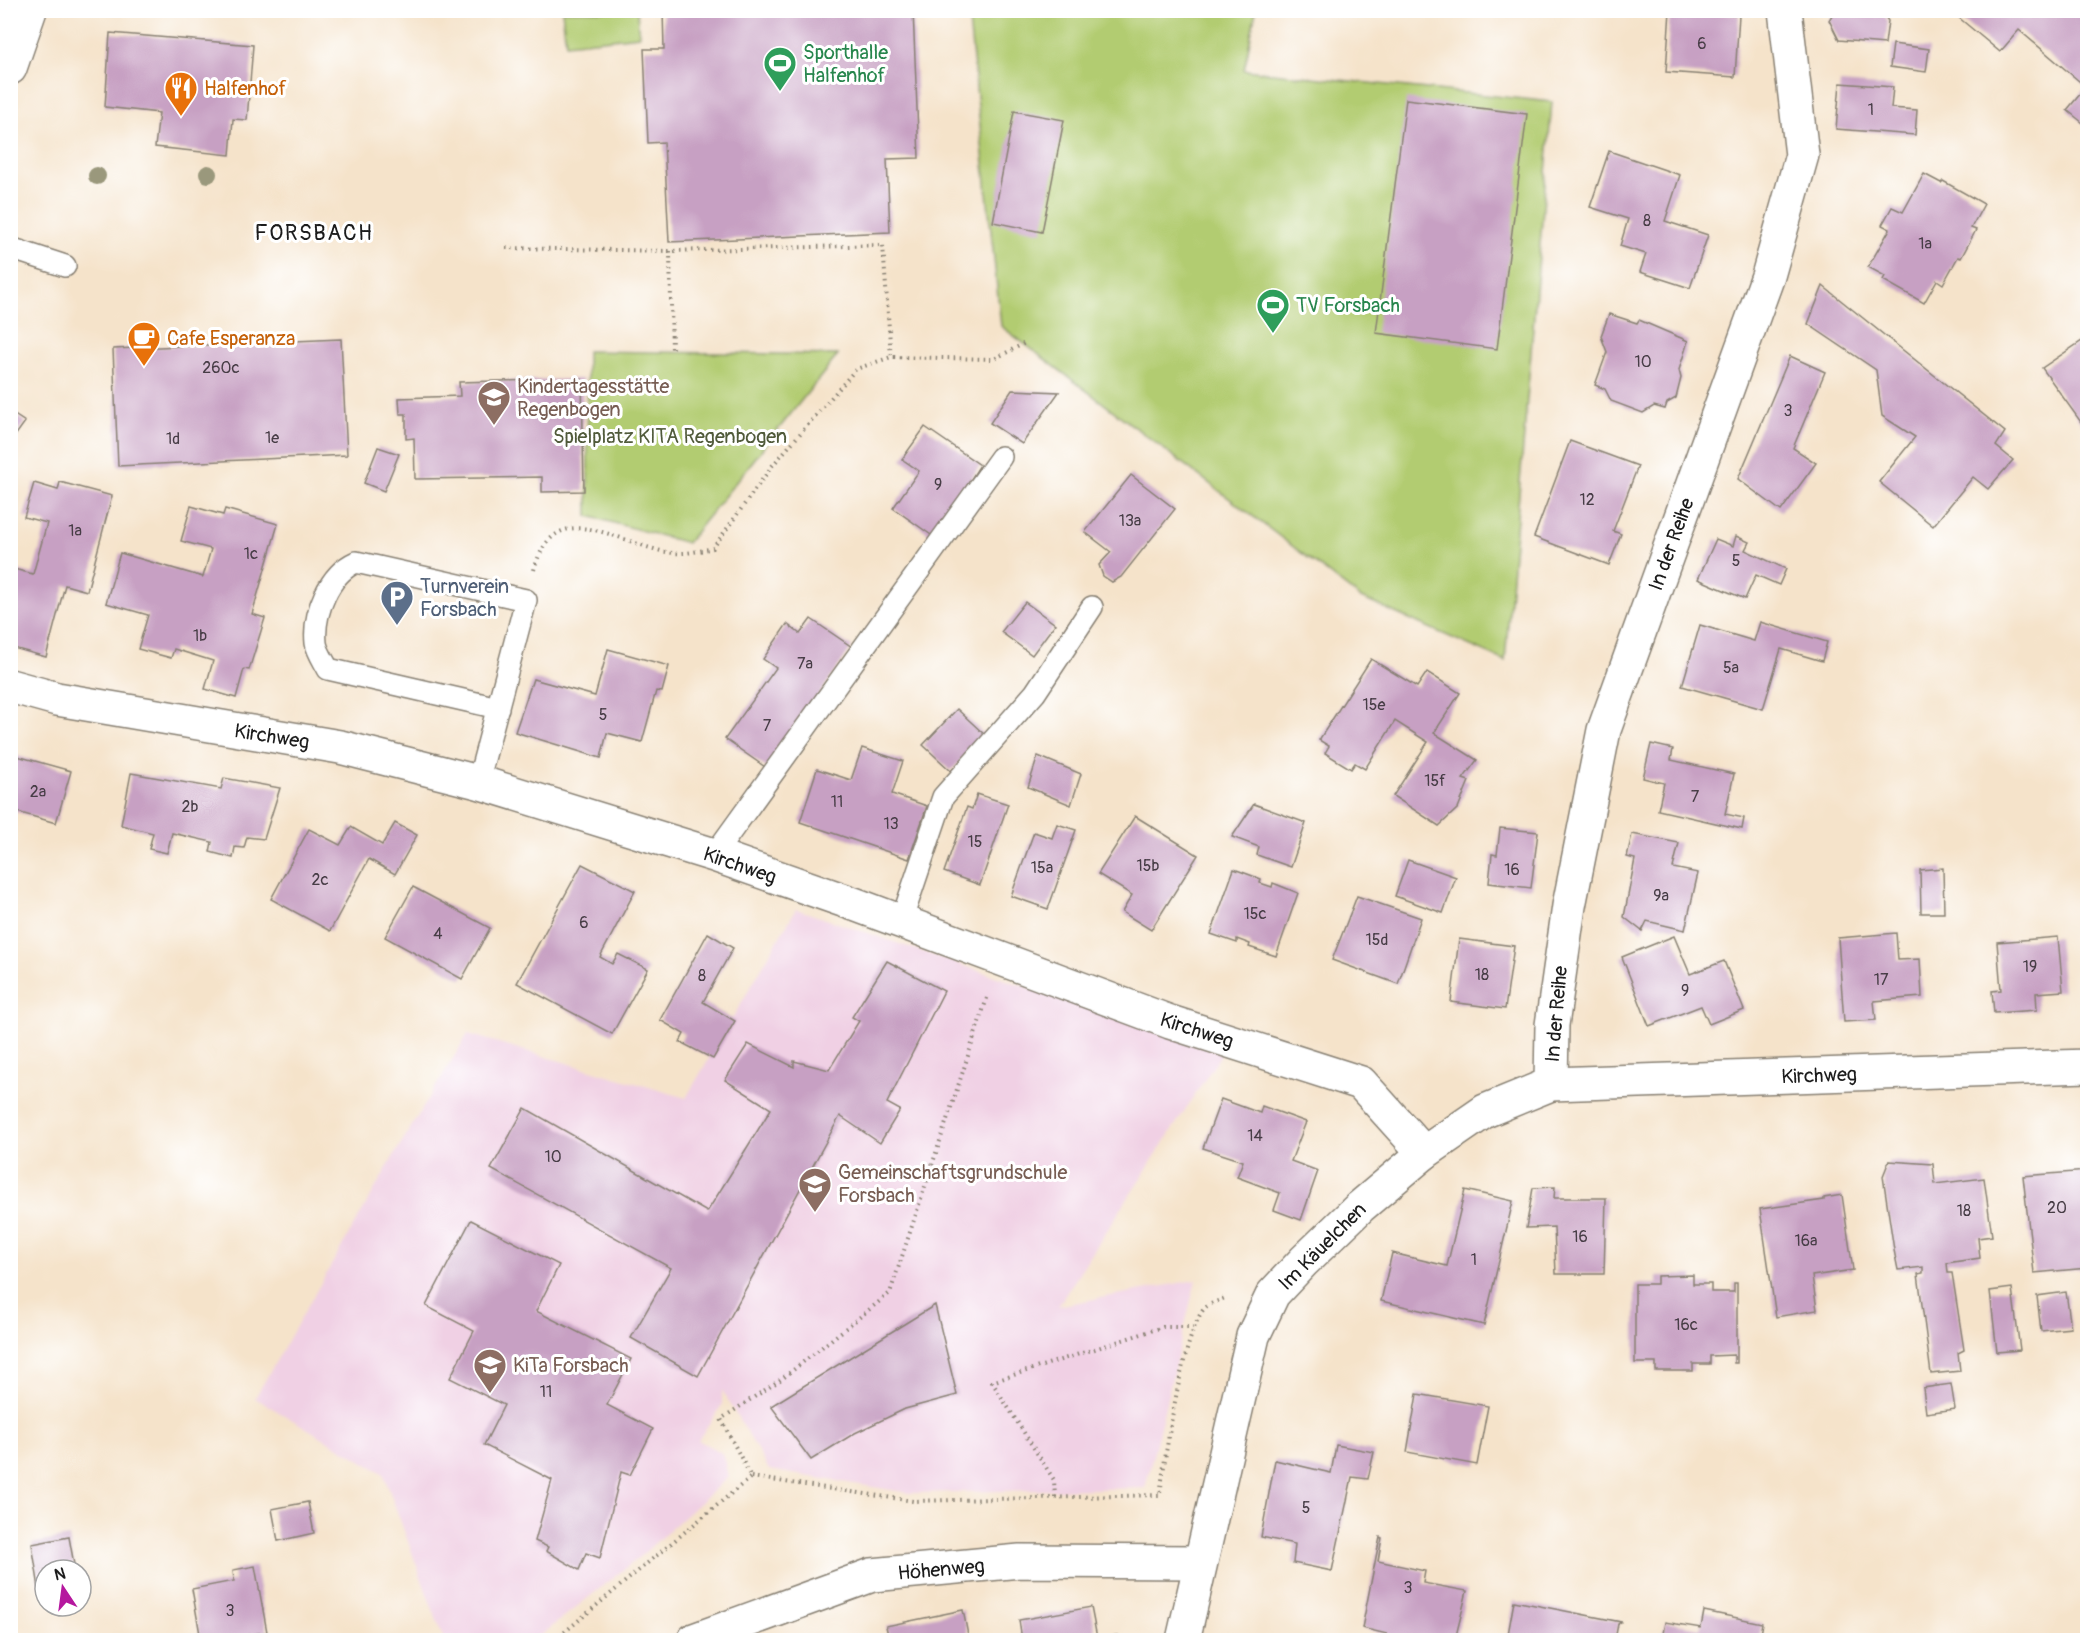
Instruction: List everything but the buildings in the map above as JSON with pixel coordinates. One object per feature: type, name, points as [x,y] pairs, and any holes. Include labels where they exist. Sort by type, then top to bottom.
[{"type":"street","points":[[10,68],[30,10]]},
{"type":"street","name":"In der Reihe","points":[[1551,1084],[1552,1024],[1569,906],[1604,730],[1768,276],[1802,155],[1785,10]]},
{"type":"street","name":"Kirchweg","points":[[10,686],[57,699],[340,747],[478,782],[714,855],[1170,1022],[1361,1083],[1424,1153]]},
{"type":"street","name":"Kirchweg","points":[[1551,1084],[2088,1066]]},
{"type":"street","name":"Im Käuelchen","points":[[1183,1641],[1253,1336],[1273,1294],[1360,1207],[1424,1153],[1485,1111],[1551,1084]]},
{"type":"street","name":"Höhenweg","points":[[694,1641],[872,1575],[1020,1561],[1200,1562]]},
{"type":"lane","points":[[10,248],[65,266]]},
{"type":"lane","points":[[714,855],[1001,457]]},
{"type":"lane","points":[[478,782],[498,708],[526,600],[356,562],[345,566],[332,580],[317,619],[316,645],[328,669],[498,708]]},
{"type":"lane","points":[[901,922],[943,797],[1035,693],[1092,607]]},
{"type":"path","points":[[506,249],[670,251],[883,245],[891,357]]},
{"type":"path","points":[[670,251],[672,352]]},
{"type":"path","points":[[526,600],[540,549],[556,533],[578,526],[672,553],[693,553],[713,548],[772,466],[856,369],[891,357],[994,359],[1025,343]]},
{"type":"path","points":[[751,1477],[721,1419],[783,1378],[890,1293],[999,960]]},
{"type":"path","points":[[555,1641],[751,1477],[913,1501],[1160,1495],[1168,1433],[1194,1327],[1206,1307],[1230,1296],[1250,1289],[1273,1294]]},
{"type":"path","points":[[1054,1497],[1054,1480],[993,1382],[1163,1327],[1194,1327]]},
{"type":"shaded area","name":"Gemeinschaftsgrundschule Forsbach","points":[[796,909],[1222,1053],[1058,1306],[1196,1280],[1145,1488],[910,1493],[769,1470],[722,1390],[722,1405],[698,1440],[723,1454],[728,1477],[643,1554],[535,1640],[444,1640],[383,1473],[255,1398],[399,1147],[468,1034],[686,1098]]},
{"type":"green space","points":[[562,11],[637,11],[639,36],[566,44]]},
{"type":"green space","name":"TV Forsbach","points":[[968,11],[1256,11],[1244,70],[1552,102],[1505,661],[1361,598],[1001,326]]},
{"type":"green space","name":"Spielplatz KITA Regenbogen","points":[[587,351],[838,355],[687,543],[588,516]]},
{"type":"place","name":"Sporthalle Halfenhof","points":[[780,92]]},
{"type":"place","name":"Halfenhof","points":[[181,117]]},
{"type":"place","name":"TV Forsbach","points":[[1273,334]]},
{"type":"place","name":"Cafe Esperanza","points":[[144,367]]},
{"type":"place","name":"Kindertagesstätte Regenbogen","points":[[494,426]]},
{"type":"place","name":"Turnverein Forsbach","points":[[397,626]]},
{"type":"place","name":"Gemeinschaftsgrundschule Forsbach","points":[[815,1213]]},
{"type":"place","name":"KiTa Forsbach","points":[[490,1394]]},
{"type":"district","name":"FORSBACH","points":[[314,232]]}]
